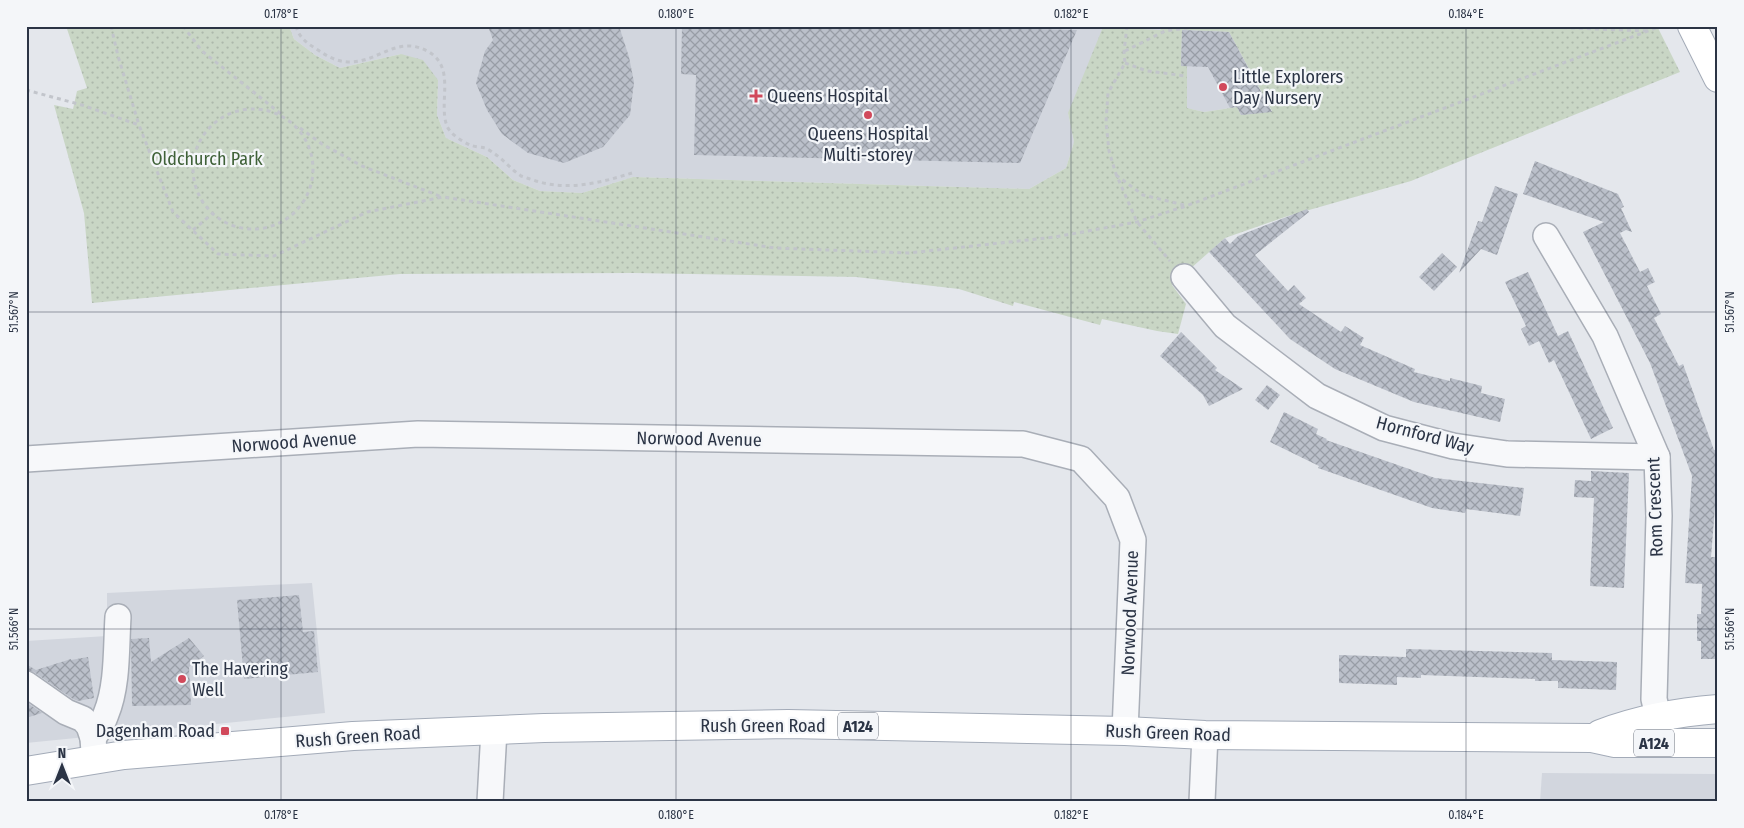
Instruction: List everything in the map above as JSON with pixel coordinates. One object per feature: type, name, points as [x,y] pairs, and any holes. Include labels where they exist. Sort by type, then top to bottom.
[{"type":"main road","points":[[1692,26],[1718,78]]},
{"type":"main road","name":"Rush Green Road","points":[[1669,724],[1718,697]]},
{"type":"main road","name":"Rush Green Road","points":[[31,769],[94,749],[124,755],[326,738],[494,730],[788,724],[1125,731],[1205,735],[1592,738],[1616,728],[1669,724],[1718,710]]},
{"type":"main road","name":"Rush Green Road","points":[[1669,724],[1718,743]]},
{"type":"street","name":"Rom Crescent","points":[[1546,236],[1605,336],[1657,457],[1659,516],[1654,699],[1669,724]]},
{"type":"street","name":"Hornford Way","points":[[1184,277],[1225,326],[1317,396],[1384,428],[1453,446],[1507,454],[1657,457]]},
{"type":"street","name":"Norwood Avenue","points":[[26,459],[418,434],[1023,444],[1081,459],[1116,498],[1133,540],[1125,731]]},
{"type":"street","points":[[94,749],[112,694],[118,617]]},
{"type":"street","points":[[26,684],[66,712],[84,719],[89,726],[94,749]]},
{"type":"street","points":[[490,802],[494,730]]},
{"type":"street","points":[[1202,802],[1205,735]]},
{"type":"path","points":[[111,26],[139,125],[173,212],[218,254],[274,256],[367,212],[443,197]]},
{"type":"path","points":[[184,26],[202,51],[284,117],[300,130],[310,148],[314,167],[311,187],[302,205],[287,219],[269,228],[249,229],[229,225],[212,214],[200,198],[194,180],[194,160],[200,141],[211,126],[228,114],[246,109],[266,110],[284,117],[322,144],[362,166],[443,197],[784,248],[908,252],[1056,237],[1137,222],[1186,206],[1659,27]]},
{"type":"path","points":[[296,26],[298,35],[311,46],[331,58],[350,62],[370,58],[393,48],[410,46],[429,52],[444,71],[444,111],[448,127],[454,135],[470,145],[485,148],[494,153],[523,176],[548,184],[567,186],[602,182],[632,173]]},
{"type":"path","points":[[1127,26],[1124,52],[1125,63],[1108,94],[1106,122],[1109,150],[1116,174],[1137,222],[1184,277]]},
{"type":"path","points":[[1124,52],[1165,31],[1201,26]]},
{"type":"path","points":[[1523,26],[1648,31]]},
{"type":"path","points":[[1125,63],[1147,71],[1186,76]]},
{"type":"path","points":[[26,90],[82,104],[139,125]]},
{"type":"path","points":[[1116,174],[1143,195],[1186,206]]},
{"type":"path","points":[[193,230],[212,214]]},
{"type":"shaded area","name":"Queens Hospital","points":[[289,26],[1165,26],[1068,113],[1074,142],[1066,168],[1029,189],[633,177],[582,193],[540,191],[513,180],[487,157],[446,138],[437,115],[438,80],[401,54],[340,68],[315,55],[294,39]]},
{"type":"shaded area","name":"Little Explorers Day Nursery","points":[[1182,30],[1229,32],[1272,112],[1241,115],[1237,107],[1204,112],[1186,108],[1187,67],[1181,66]]},
{"type":"shaded area","points":[[312,583],[325,713],[26,743],[26,641],[107,636],[107,593]]},
{"type":"shaded area","points":[[1542,773],[1718,774],[1718,802],[1540,802]]},
{"type":"green space","name":"Oldchurch Park","points":[[66,26],[289,26],[294,39],[315,55],[340,68],[401,54],[423,60],[438,80],[437,115],[446,138],[487,157],[513,180],[540,191],[582,193],[633,177],[1029,189],[1066,168],[1074,142],[1068,113],[1103,27],[1160,30],[1165,26],[1657,26],[1680,72],[1411,181],[1288,216],[1225,238],[1172,285],[1186,304],[1178,334],[1102,319],[1100,325],[1014,302],[1013,306],[959,289],[856,277],[633,273],[400,274],[92,303],[84,213],[54,105],[73,109],[77,91],[87,88]],"holes":[[[1182,30],[1229,32],[1272,111],[1241,115],[1237,107],[1204,112],[1187,108],[1187,66],[1181,66]]]},
{"type":"building","points":[[488,26],[619,26],[629,57],[634,82],[630,115],[603,147],[564,163],[528,153],[502,134],[487,110],[476,83],[485,51],[493,40]]},
{"type":"building","name":"Queens Hospital Multi-storey","points":[[682,26],[906,26],[1077,30],[1020,163],[694,155],[696,75],[681,74]]},
{"type":"building","name":"Little Explorers Day Nursery","points":[[1182,30],[1229,32],[1272,112],[1241,115],[1237,107],[1230,108],[1208,67],[1181,66]]},
{"type":"building","points":[[1535,161],[1618,194],[1624,207],[1621,208],[1632,232],[1626,230],[1620,233],[1640,272],[1648,268],[1655,282],[1647,286],[1661,314],[1654,318],[1679,366],[1683,364],[1714,450],[1718,449],[1718,495],[1716,495],[1711,557],[1718,557],[1718,659],[1701,659],[1701,641],[1697,641],[1697,614],[1701,614],[1702,584],[1685,583],[1692,476],[1650,363],[1583,232],[1604,222],[1523,194]]},
{"type":"building","points":[[1495,186],[1518,194],[1497,255],[1481,249],[1459,273],[1478,221],[1482,222]]},
{"type":"building","points":[[1307,209],[1309,212],[1255,255],[1288,291],[1294,285],[1306,298],[1299,304],[1341,332],[1345,326],[1364,338],[1360,345],[1415,369],[1414,372],[1450,381],[1450,378],[1482,386],[1481,393],[1505,399],[1500,422],[1414,402],[1335,369],[1290,339],[1209,252],[1225,238],[1230,244],[1238,236]]},
{"type":"building","points":[[1442,253],[1457,267],[1434,291],[1419,277]]},
{"type":"building","points":[[1528,272],[1558,336],[1568,331],[1613,428],[1591,439],[1554,360],[1549,363],[1539,341],[1529,346],[1521,329],[1526,326],[1505,282]]},
{"type":"building","points":[[1181,332],[1217,368],[1215,370],[1243,389],[1209,406],[1203,395],[1160,356]]},
{"type":"building","points":[[1267,385],[1280,395],[1268,410],[1255,400]]},
{"type":"building","points":[[1284,412],[1318,429],[1316,434],[1326,440],[1435,478],[1524,488],[1520,516],[1466,509],[1465,513],[1432,508],[1318,468],[1319,466],[1270,442]]},
{"type":"building","points":[[1591,471],[1629,473],[1624,588],[1590,586],[1594,498],[1574,497],[1575,480],[1591,481]]},
{"type":"building","points":[[299,595],[303,632],[314,631],[318,672],[244,679],[237,600]]},
{"type":"building","points":[[149,638],[151,662],[189,638],[204,656],[189,667],[191,705],[132,706],[131,639]]},
{"type":"building","points":[[1406,649],[1552,653],[1552,660],[1617,662],[1616,690],[1558,688],[1558,681],[1535,681],[1535,679],[1421,675],[1421,678],[1397,677],[1397,685],[1339,683],[1339,655],[1406,657]]},
{"type":"building","points":[[88,657],[94,698],[78,701],[73,699],[34,672],[26,670],[26,664],[36,670],[71,659]]},
{"type":"building","points":[[26,702],[42,713],[26,718]]},
{"type":"place","name":"Little Explorers Day Nursery","points":[[1223,87]]},
{"type":"place","name":"Queens Hospital","points":[[756,96]]},
{"type":"place","name":"Queens Hospital Multi-storey","points":[[868,115]]},
{"type":"place","name":"The Havering Well","points":[[182,679]]},
{"type":"place","name":"Dagenham Road","points":[[225,731]]}]
